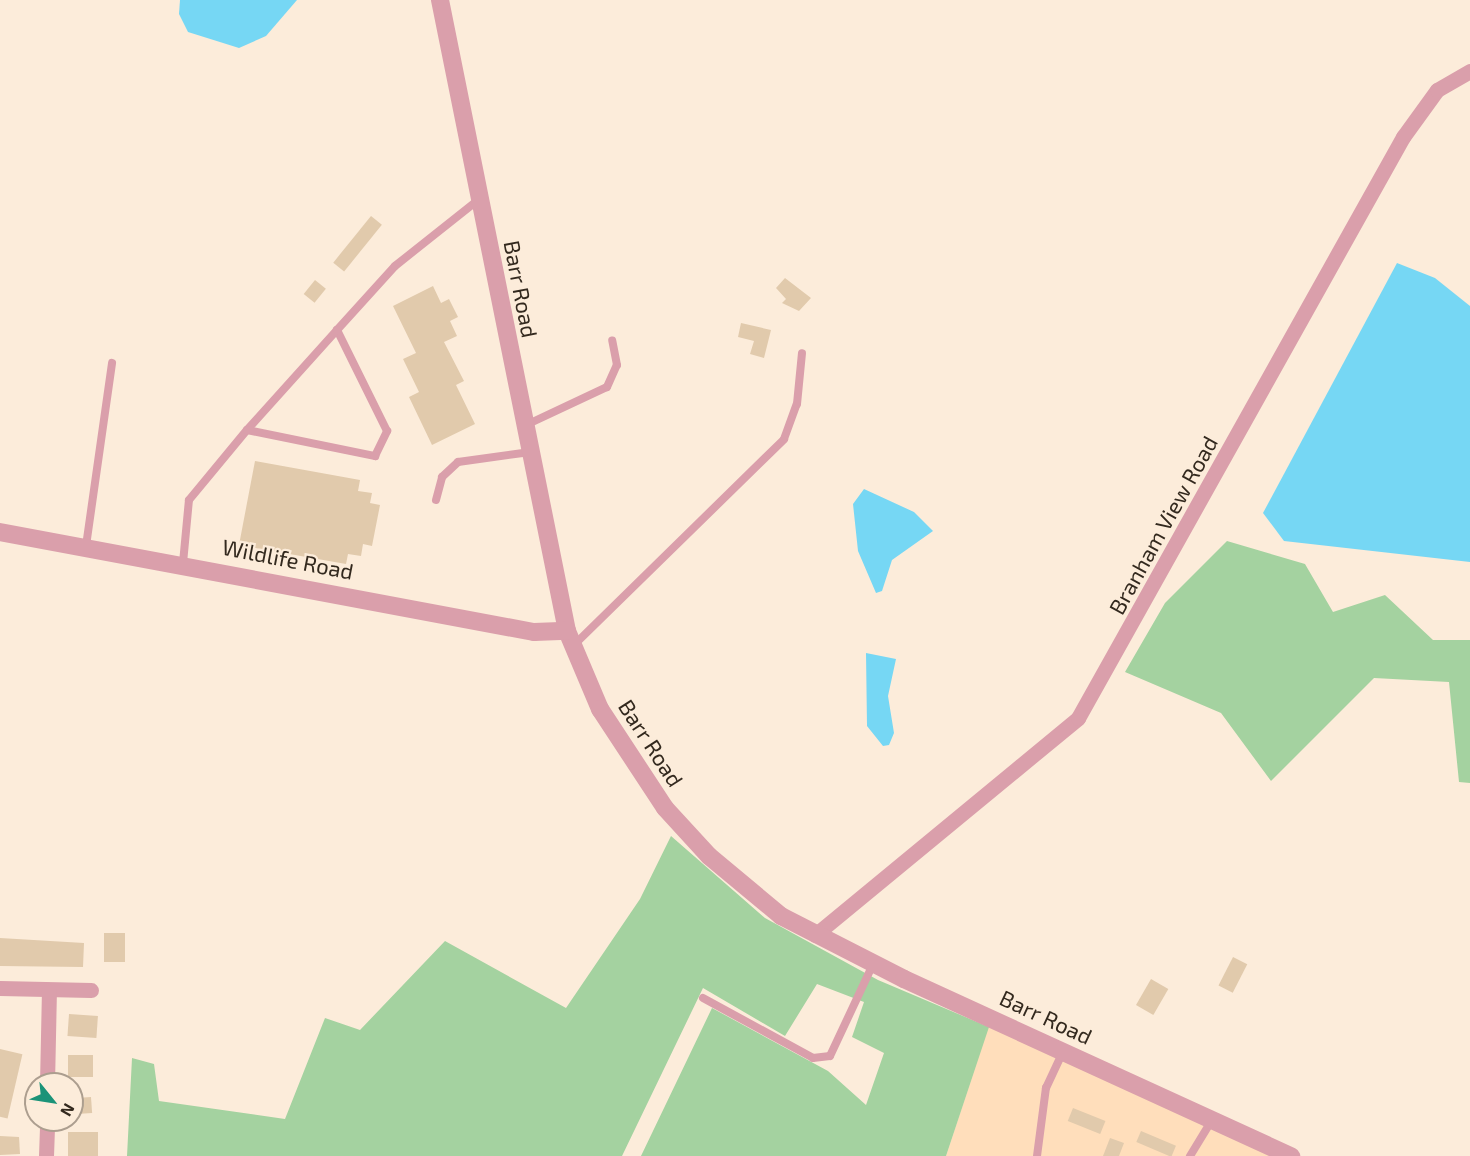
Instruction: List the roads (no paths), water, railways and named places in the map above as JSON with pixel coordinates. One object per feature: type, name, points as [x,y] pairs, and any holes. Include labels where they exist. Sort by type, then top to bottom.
[{"type":"street","name":"Barr Road","points":[[440,0],[530,452],[570,638],[600,709],[675,821],[762,901],[815,935],[873,964],[1291,1156]]},
{"type":"street","name":"Branham View Road","points":[[815,935],[1040,754],[1083,711],[1403,137],[1437,90],[1470,71]]},
{"type":"street","name":"Wildlife Road","points":[[0,532],[183,563],[570,638]]},
{"type":"street","points":[[0,988],[49,991],[91,990]]},
{"type":"street","points":[[47,1072],[49,991]]},
{"type":"street","points":[[46,1132],[46,1156]]},
{"type":"lane","points":[[183,563],[189,500],[246,430],[395,266],[479,199]]},
{"type":"lane","points":[[246,430],[375,456],[387,431],[337,330]]},
{"type":"lane","points":[[525,425],[607,387],[617,364],[612,340]]},
{"type":"lane","points":[[570,638],[784,439],[797,404],[802,353]]},
{"type":"lane","points":[[86,546],[112,363]]},
{"type":"lane","points":[[436,500],[442,477],[458,462],[530,452]]},
{"type":"lane","points":[[703,998],[813,1058],[830,1056],[873,964]]},
{"type":"lane","points":[[1037,1156],[1046,1088],[1063,1052]]},
{"type":"lane","points":[[1190,1156],[1212,1120]]},
{"type":"water","points":[[180,0],[297,0],[266,36],[239,48],[188,32],[179,14]]},
{"type":"water","points":[[1397,263],[1435,278],[1470,306],[1470,562],[1284,541],[1263,513]]},
{"type":"water","points":[[864,489],[914,512],[933,531],[892,560],[882,591],[876,593],[858,551],[853,504]]},
{"type":"water","points":[[866,653],[896,659],[888,696],[894,733],[889,745],[883,746],[867,726]]}]
